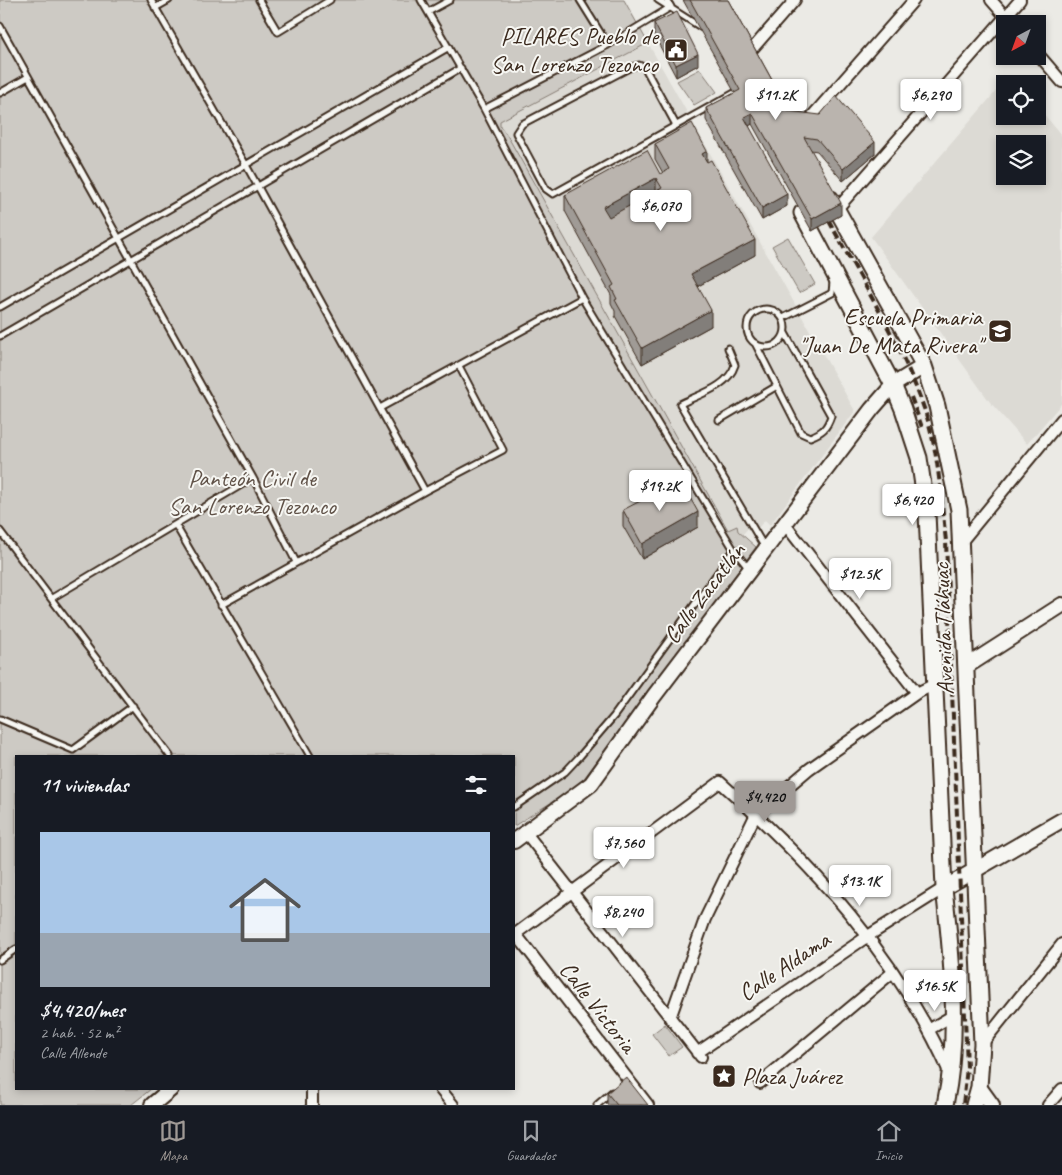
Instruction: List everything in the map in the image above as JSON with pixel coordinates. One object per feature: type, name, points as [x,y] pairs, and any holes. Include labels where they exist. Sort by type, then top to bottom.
[{"type":"main road","points":[[687,0],[712,44]]},
{"type":"main road","points":[[738,38],[756,71]]},
{"type":"main road","points":[[729,76],[747,108]]},
{"type":"main road","name":"Avenida Tláhuac","points":[[822,185],[924,366],[937,406],[959,510],[962,541],[982,1044],[978,1087],[974,1105]]},
{"type":"main road","name":"Avenida Tláhuac","points":[[797,203],[893,385],[919,458],[927,513],[944,888],[950,935],[952,1016],[945,1105]]},
{"type":"street","points":[[747,55],[795,0]]},
{"type":"street","points":[[801,130],[914,0]]},
{"type":"street","points":[[991,0],[1004,15]]},
{"type":"street","points":[[1012,15],[1020,0]]},
{"type":"street","points":[[837,210],[996,34]]},
{"type":"street","points":[[1046,63],[1062,82]]},
{"type":"street","name":"Calle Zacatlán","points":[[515,840],[591,784],[784,522],[872,410],[893,385],[924,366]]},
{"type":"street","points":[[962,541],[1062,419]]},
{"type":"street","points":[[784,522],[917,693]]},
{"type":"street","points":[[967,666],[1062,606]]},
{"type":"street","points":[[670,1018],[705,919],[756,814],[809,769],[917,693],[935,684]]},
{"type":"street","points":[[515,934],[720,782],[756,814],[822,880],[868,936],[930,1029],[949,1072]]},
{"type":"street","name":"Calle Aldama","points":[[670,1018],[699,1055],[868,936],[944,888],[1062,820]]},
{"type":"street","points":[[526,833],[670,1018]]},
{"type":"street","name":"Calle Victoria","points":[[515,934],[625,1082],[648,1105]]},
{"type":"street","points":[[982,1044],[1062,944]]},
{"type":"street","points":[[760,1083],[893,972]]},
{"type":"street","points":[[930,1029],[952,1016]]},
{"type":"street","points":[[978,1087],[992,1105]]},
{"type":"street","points":[[1048,1105],[1062,1089]]},
{"type":"street","points":[[152,1105],[170,1090]]},
{"type":"street","points":[[312,1090],[312,1105]]},
{"type":"street","points":[[441,1090],[453,1105]]},
{"type":"lane","points":[[151,0],[246,165],[425,491]]},
{"type":"lane","points":[[155,8],[169,0]]},
{"type":"lane","points":[[259,0],[278,32],[330,0]]},
{"type":"lane","points":[[422,0],[484,109],[582,298],[734,550],[750,570]]},
{"type":"lane","points":[[428,12],[450,0]]},
{"type":"lane","points":[[580,0],[608,45]]},
{"type":"lane","points":[[658,0],[703,29]]},
{"type":"lane","points":[[667,0],[671,7]]},
{"type":"lane","points":[[484,109],[608,45],[671,7]]},
{"type":"lane","points":[[0,26],[253,478],[296,562]]},
{"type":"lane","points":[[0,307],[448,47]]},
{"type":"lane","points":[[676,125],[645,68],[639,65],[631,67],[522,124],[516,133],[546,189],[553,194],[738,91]]},
{"type":"lane","points":[[0,336],[461,68]]},
{"type":"lane","points":[[0,92],[28,77]]},
{"type":"lane","points":[[783,318],[832,293],[833,272]]},
{"type":"lane","points":[[380,408],[582,298]]},
{"type":"lane","points":[[771,310],[783,318],[785,333],[831,416],[828,426],[821,433],[810,437],[802,433],[748,330],[748,323],[757,312],[771,310]]},
{"type":"lane","points":[[755,343],[769,347],[781,340],[785,333]]},
{"type":"lane","points":[[728,348],[736,365],[732,374],[724,383],[680,404],[765,548]]},
{"type":"lane","points":[[221,605],[425,491],[503,450],[459,366]]},
{"type":"lane","points":[[719,420],[777,386]]},
{"type":"lane","points":[[52,598],[176,526],[253,478]]},
{"type":"lane","points":[[176,526],[309,755]]},
{"type":"lane","points":[[0,531],[169,755]]},
{"type":"lane","points":[[515,806],[559,776],[580,756],[614,716],[734,550]]},
{"type":"lane","points":[[0,719],[74,750],[133,706]]},
{"type":"lane","points":[[0,960],[15,950]]},
{"type":"lane","points":[[597,1105],[616,1090]]},
{"type":"shaded area","points":[[648,43],[855,411],[770,525],[765,520],[757,529],[752,524],[742,535],[737,531],[728,530],[507,135],[500,126],[500,121]]},
{"type":"shaded area","name":"Escuela Primaria \"Juan De Mata Rivera\"","points":[[996,91],[996,125],[1046,125],[1046,117],[1062,136],[1062,403],[1027,444],[990,402],[871,237]]},
{"type":"green space","name":"Panteón Civil de San Lorenzo Tezonco","points":[[0,0],[624,0],[648,43],[500,121],[500,126],[507,135],[728,530],[737,526],[738,531],[756,547],[579,785],[515,825],[515,755],[15,755],[15,1090],[150,1090],[131,1105],[0,1105]]},
{"type":"green space","points":[[700,69],[717,92],[694,105],[677,81]]},
{"type":"green space","points":[[788,237],[815,284],[799,293],[772,246]]},
{"type":"green space","points":[[665,1024],[682,1047],[669,1056],[652,1034]]},
{"type":"building","points":[[690,0],[728,0],[789,111],[820,115],[836,96],[875,142],[843,169],[817,139],[804,137],[841,203],[812,219],[752,113],[744,117],[787,194],[762,208],[706,108],[740,90]]},
{"type":"building","name":"PILARES Pueblo de San Lorenzo Tezonco","points":[[677,12],[698,54],[676,65],[654,23]]},
{"type":"building","points":[[692,123],[707,151],[702,154],[707,162],[711,160],[755,240],[691,274],[711,310],[642,348],[615,300],[617,299],[611,287],[614,285],[565,195],[647,150],[660,174],[669,169],[655,144]],"holes":[[[656,178],[662,188],[609,217],[603,207]]]},
{"type":"building","points":[[680,480],[698,512],[642,544],[623,510]]},
{"type":"building","points":[[626,1077],[648,1105],[617,1105],[607,1093]]},
{"type":"railway","points":[[829,221],[882,316],[917,389],[926,414],[937,461],[946,541],[967,1067],[963,1105]]},
{"type":"railway","points":[[911,397],[923,430]]},
{"type":"place","name":"PILARES Pueblo de San Lorenzo Tezonco","points":[[676,50]]},
{"type":"place","name":"Escuela Primaria \"Juan De Mata Rivera\"","points":[[1000,331]]},
{"type":"place","name":"Plaza Juárez","points":[[724,1076]]}]
